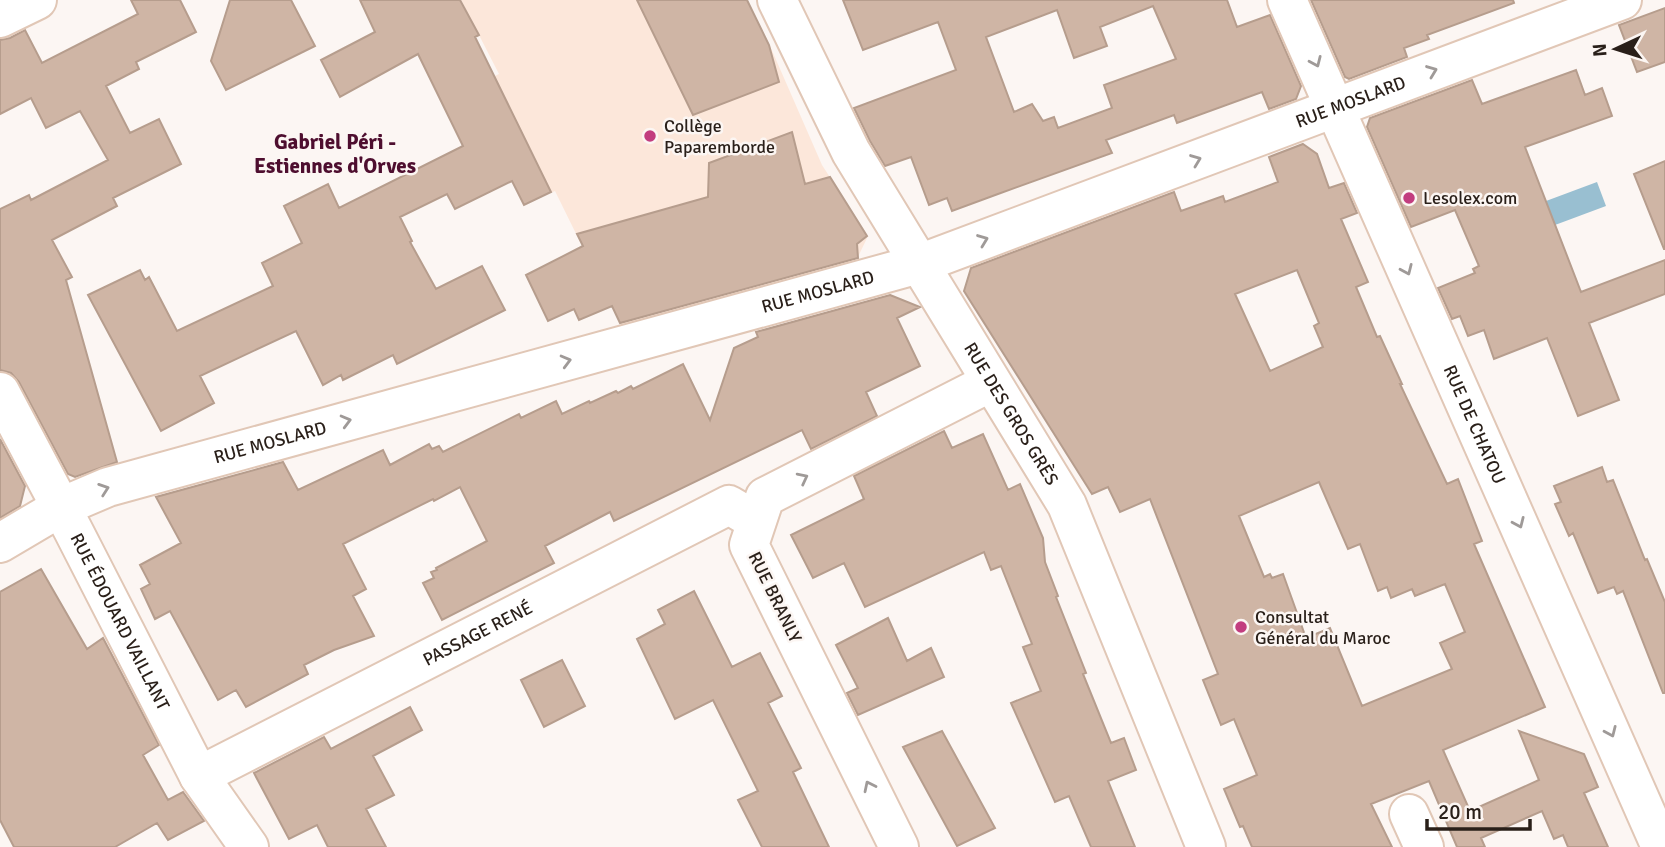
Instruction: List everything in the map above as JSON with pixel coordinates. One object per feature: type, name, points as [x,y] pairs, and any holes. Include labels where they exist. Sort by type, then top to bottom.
[{"type":"street","points":[[0,18],[37,0]]},
{"type":"street","name":"RUE DES GROS GRÈS","points":[[777,0],[851,152],[1067,505],[1206,847]]},
{"type":"street","name":"RUE DE CHATOU","points":[[1287,0],[1661,847]]},
{"type":"street","name":"RUE MOSLARD","points":[[0,543],[61,507],[108,487],[919,264],[1622,0]]},
{"type":"street","name":"RUE BRANLY","points":[[899,847],[749,545],[765,497],[991,382]]},
{"type":"street","name":"RUE ÉDOUARD VAILLANT","points":[[0,392],[199,776],[249,847]]},
{"type":"street","name":"PASSAGE RENÉ","points":[[199,776],[729,505],[756,521]]},
{"type":"shaded area","name":"Collège Paparemborde","points":[[461,0],[747,0],[822,165],[868,236],[856,261],[621,325],[555,191],[524,205],[467,89],[499,74]]},
{"type":"water","points":[[1597,182],[1606,206],[1555,225],[1546,201]]},
{"type":"building","points":[[131,0],[180,0],[196,32],[136,62],[139,69],[106,86],[130,133],[159,119],[181,164],[113,198],[117,206],[52,240],[72,277],[66,280],[117,462],[75,477],[68,474],[19,382],[11,373],[0,370],[0,209],[29,195],[31,200],[108,160],[80,111],[46,128],[31,98],[0,114],[0,40],[25,30],[42,63],[138,14]]},
{"type":"building","points":[[230,0],[291,0],[315,46],[226,90],[211,61]]},
{"type":"building","points":[[360,0],[460,0],[479,35],[475,37],[551,192],[524,205],[512,181],[455,209],[447,194],[400,217],[412,241],[410,242],[436,289],[482,266],[505,310],[397,364],[393,355],[343,380],[341,375],[323,385],[296,331],[200,376],[214,403],[161,431],[88,295],[140,270],[145,280],[149,277],[177,331],[273,286],[262,263],[302,243],[284,206],[328,184],[339,208],[463,146],[418,54],[340,97],[321,60],[375,32]]},
{"type":"building","points":[[637,0],[747,0],[769,45],[779,82],[693,115]]},
{"type":"building","points":[[843,0],[1227,0],[1237,27],[1270,15],[1301,86],[1296,99],[1269,109],[1262,92],[1177,123],[1174,115],[1106,140],[1112,153],[952,211],[947,198],[929,205],[911,157],[885,166],[854,108],[956,70],[938,22],[863,50]],"holes":[[[1153,6],[1176,59],[1104,85],[1112,108],[1058,128],[1054,117],[1043,121],[1032,104],[1014,112],[986,37],[1057,10],[1074,58],[1107,46],[1100,27]]]},
{"type":"building","points":[[1311,0],[1513,0],[1514,3],[1427,35],[1429,39],[1404,48],[1407,57],[1349,79],[1345,77]]},
{"type":"building","points":[[1665,8],[1665,62],[1637,72],[1619,25]]},
{"type":"building","points":[[1576,70],[1585,95],[1602,88],[1612,116],[1525,147],[1581,292],[1665,260],[1665,294],[1589,323],[1619,400],[1578,416],[1547,338],[1494,359],[1484,330],[1468,336],[1460,316],[1452,319],[1438,288],[1475,273],[1473,269],[1479,266],[1455,210],[1411,227],[1367,127],[1370,118],[1472,80],[1482,104]]},
{"type":"building","points":[[792,132],[805,184],[830,177],[867,236],[857,244],[858,258],[620,323],[612,306],[579,320],[574,309],[548,321],[526,275],[583,246],[577,234],[708,197],[709,163]]},
{"type":"building","points":[[1303,144],[1317,154],[1329,188],[1344,183],[1357,213],[1341,219],[1368,282],[1356,287],[1447,484],[1458,479],[1482,541],[1474,544],[1545,707],[1443,750],[1470,811],[1539,780],[1519,731],[1584,754],[1598,787],[1584,793],[1608,847],[1568,847],[1563,835],[1554,839],[1542,811],[1481,838],[1485,847],[1457,847],[1429,781],[1371,804],[1392,847],[1252,847],[1243,826],[1240,827],[1224,789],[1257,775],[1234,719],[1221,725],[1203,680],[1218,674],[1150,499],[1120,512],[1108,487],[1092,494],[964,291],[971,268],[1174,192],[1181,211],[1223,196],[1225,202],[1278,182],[1269,157]],"holes":[[[1297,270],[1319,323],[1314,326],[1323,347],[1270,371],[1235,294]],[[1319,482],[1348,549],[1360,544],[1378,591],[1387,587],[1391,598],[1412,589],[1415,596],[1445,584],[1465,632],[1440,643],[1452,669],[1362,706],[1330,628],[1306,638],[1283,574],[1272,578],[1270,574],[1264,577],[1239,516]]]},
{"type":"building","points":[[1665,161],[1665,249],[1664,249],[1634,174]]},
{"type":"building","points":[[890,295],[920,307],[897,318],[920,366],[866,392],[877,416],[811,449],[802,430],[614,521],[610,512],[545,546],[554,563],[442,620],[423,583],[434,578],[431,572],[437,570],[436,568],[487,541],[460,487],[434,501],[433,499],[343,544],[366,589],[353,596],[374,636],[334,650],[304,665],[308,674],[246,707],[236,690],[218,700],[170,611],[155,619],[141,589],[150,584],[140,565],[181,543],[156,497],[283,462],[298,490],[383,450],[390,465],[429,444],[432,449],[439,446],[443,452],[519,414],[521,418],[556,401],[562,414],[616,391],[618,393],[631,386],[633,389],[683,364],[710,420],[734,348],[758,337],[756,332]]},
{"type":"building","points":[[944,431],[952,448],[983,434],[1008,490],[1020,484],[1043,538],[1045,562],[1086,673],[1083,674],[1111,743],[1124,738],[1136,770],[1108,781],[1135,847],[1091,847],[1069,796],[1055,802],[1011,703],[1041,691],[1023,647],[1032,644],[1001,566],[991,570],[984,552],[865,607],[844,563],[813,578],[791,535],[864,499],[854,476]]},
{"type":"building","points":[[0,439],[25,486],[20,506],[0,518]]},
{"type":"building","points":[[1602,467],[1607,482],[1613,480],[1665,602],[1665,693],[1623,591],[1617,594],[1614,587],[1598,593],[1573,533],[1569,536],[1555,504],[1561,502],[1554,486]]},
{"type":"building","points":[[41,569],[87,649],[103,638],[159,745],[143,755],[168,800],[183,792],[204,821],[168,840],[157,823],[115,847],[14,847],[0,820],[0,592]]},
{"type":"building","points":[[694,591],[732,667],[760,653],[782,696],[768,703],[801,768],[793,772],[829,847],[762,847],[738,800],[758,791],[713,700],[675,719],[637,639],[665,624],[658,610]]},
{"type":"building","points":[[888,618],[907,661],[931,648],[944,677],[858,715],[847,693],[858,688],[836,645]]},
{"type":"building","points":[[562,660],[585,706],[544,727],[521,680]]},
{"type":"building","points":[[410,707],[422,730],[373,756],[394,795],[366,809],[386,847],[328,847],[317,825],[289,839],[254,773],[324,737],[331,749]]},
{"type":"building","points":[[942,731],[995,828],[957,846],[903,747]]},
{"type":"place","name":"Collège Paparemborde","points":[[650,136]]},
{"type":"place","name":"Lesolex.com","points":[[1409,198]]},
{"type":"place","name":"Consultat Général du Maroc","points":[[1241,627]]},
{"type":"district","name":"Gabriel Péri - Estiennes d'Orves","points":[[335,154]]}]
